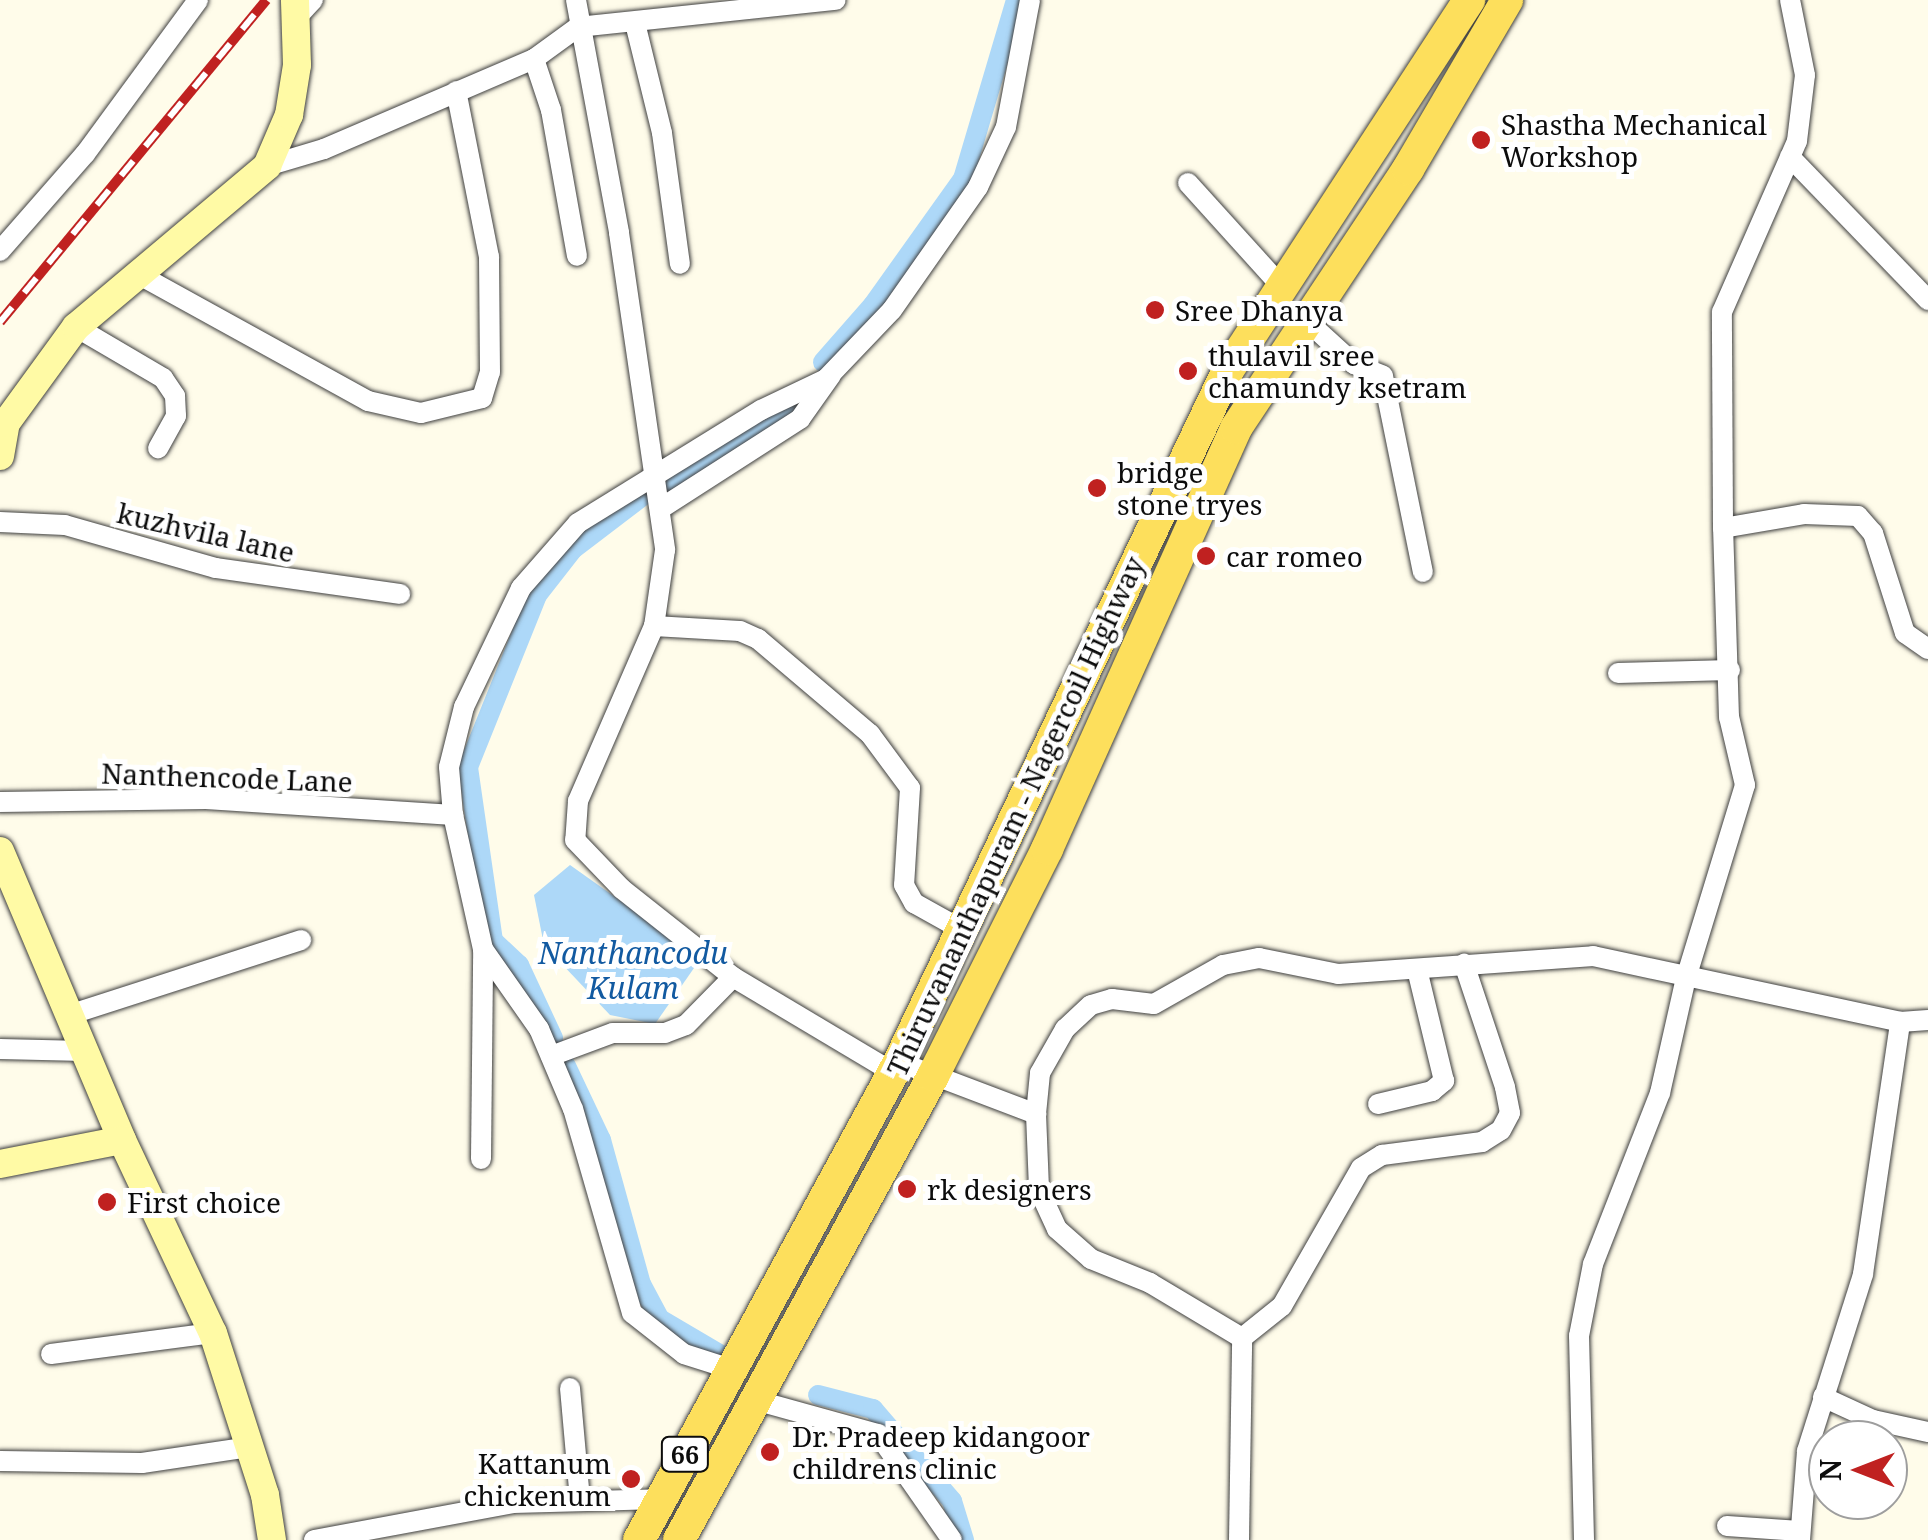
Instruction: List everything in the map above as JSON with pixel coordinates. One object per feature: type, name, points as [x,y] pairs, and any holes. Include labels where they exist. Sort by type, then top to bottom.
[{"type":"main road","name":"Thiruvananthapuram - Nagercoil Highway","points":[[639,1540],[896,1068],[1228,370],[1469,0]]},
{"type":"main road","name":"Thiruvananthapuram - Nagercoil Highway","points":[[679,1540],[932,1076],[1047,849],[1236,428],[1307,322],[1507,0]]},
{"type":"main road","points":[[0,456],[6,423],[39,368],[76,327],[268,166],[289,115],[300,8]]},
{"type":"main road","points":[[0,851],[122,1140],[213,1333],[272,1540]]},
{"type":"main road","points":[[0,1164],[122,1140]]},
{"type":"street","points":[[0,250],[85,154],[198,0]]},
{"type":"street","points":[[576,0],[658,475],[665,550],[654,626],[578,801],[575,840],[622,889],[734,977],[896,1068],[932,1076],[1036,1114]]},
{"type":"street","points":[[268,166],[324,149],[534,59],[578,28],[635,23],[709,7],[836,0]]},
{"type":"street","points":[[663,507],[800,420],[832,372],[892,310],[978,188],[1006,127],[1030,0]]},
{"type":"street","points":[[1584,1540],[1579,1336],[1592,1264],[1660,1092],[1686,978],[1741,814],[1745,785],[1729,717],[1722,312],[1790,157],[1805,75],[1790,0]]},
{"type":"street","points":[[635,23],[662,133],[680,264]]},
{"type":"street","points":[[534,59],[551,110],[577,256]]},
{"type":"street","points":[[136,274],[368,401],[421,414],[482,398],[492,332],[489,257],[456,91]]},
{"type":"street","points":[[1790,157],[1928,300]]},
{"type":"street","points":[[1188,183],[1282,288]]},
{"type":"street","points":[[1307,322],[1354,364],[1383,376],[1423,572]]},
{"type":"street","points":[[76,327],[163,378],[175,396],[176,416],[158,448]]},
{"type":"street","points":[[481,1159],[483,948],[453,815],[449,768],[464,707],[521,588],[578,522],[832,372]]},
{"type":"street","points":[[1723,528],[1804,514],[1858,516],[1874,532],[1906,633],[1928,649]]},
{"type":"street","name":"kuzhvila lane","points":[[0,522],[65,525],[216,568],[400,594]]},
{"type":"street","points":[[654,626],[740,631],[758,638],[870,734],[910,788],[904,885],[914,903],[964,931]]},
{"type":"street","points":[[1618,673],[1730,670]]},
{"type":"street","name":"Nanthencode Lane","points":[[0,802],[206,799],[453,815]]},
{"type":"street","points":[[69,1015],[301,940]]},
{"type":"street","points":[[483,948],[551,1056],[573,1109],[632,1313],[684,1354],[731,1368]]},
{"type":"street","points":[[1242,1338],[1150,1284],[1092,1259],[1057,1228],[1039,1190],[1036,1114],[1040,1073],[1065,1029],[1091,1005],[1112,999],[1154,1004],[1223,965],[1259,958],[1338,974],[1592,956],[1900,1022],[1928,1020]]},
{"type":"street","points":[[1242,1338],[1282,1306],[1362,1168],[1382,1155],[1482,1142],[1501,1130],[1510,1113],[1506,1087],[1464,964]]},
{"type":"street","points":[[1378,1104],[1432,1091],[1444,1082],[1418,970]]},
{"type":"street","points":[[551,1056],[612,1033],[666,1033],[686,1025],[734,977]]},
{"type":"street","points":[[1727,1526],[1800,1536],[1808,1451],[1823,1397],[1840,1363],[1862,1274],[1900,1022]]},
{"type":"street","points":[[0,1049],[84,1051]]},
{"type":"street","points":[[51,1354],[213,1333]]},
{"type":"street","points":[[1239,1540],[1242,1338]]},
{"type":"street","points":[[570,1388],[580,1501]]},
{"type":"street","points":[[1823,1397],[1874,1420],[1928,1432]]},
{"type":"street","points":[[755,1400],[878,1434],[952,1540]]},
{"type":"street","points":[[0,1462],[142,1463],[248,1448]]},
{"type":"street","points":[[314,1540],[513,1503],[661,1499]]},
{"type":"water","name":"Nanthancodu Kulam","points":[[570,865],[701,958],[655,1024],[610,1015],[544,945],[534,895]]},
{"type":"waterway","points":[[823,362],[873,305],[963,179],[1016,0]]},
{"type":"waterway","points":[[675,485],[809,398]]},
{"type":"waterway","points":[[553,1038],[519,965],[493,941],[468,767],[537,595],[573,549],[644,495]]},
{"type":"waterway","points":[[566,1066],[601,1140],[641,1284],[660,1319],[726,1358]]},
{"type":"waterway","points":[[818,1395],[873,1409],[952,1501],[964,1540]]},
{"type":"railway","points":[[0,322],[266,0]]},
{"type":"place","name":"Shastha Mechanical Workshop","points":[[1481,140]]},
{"type":"place","name":"Sree Dhanya","points":[[1155,310]]},
{"type":"place","name":"thulavil sree chamundy ksetram","points":[[1188,371]]},
{"type":"place","name":"bridge stone tryes","points":[[1097,488]]},
{"type":"place","name":"car romeo","points":[[1206,556]]},
{"type":"place","name":"rk designers","points":[[907,1189]]},
{"type":"place","name":"First choice","points":[[107,1202]]},
{"type":"place","name":"Dr. Pradeep kidangoor childrens clinic","points":[[770,1452]]},
{"type":"place","name":"Kattanum chickenum","points":[[631,1479]]}]
